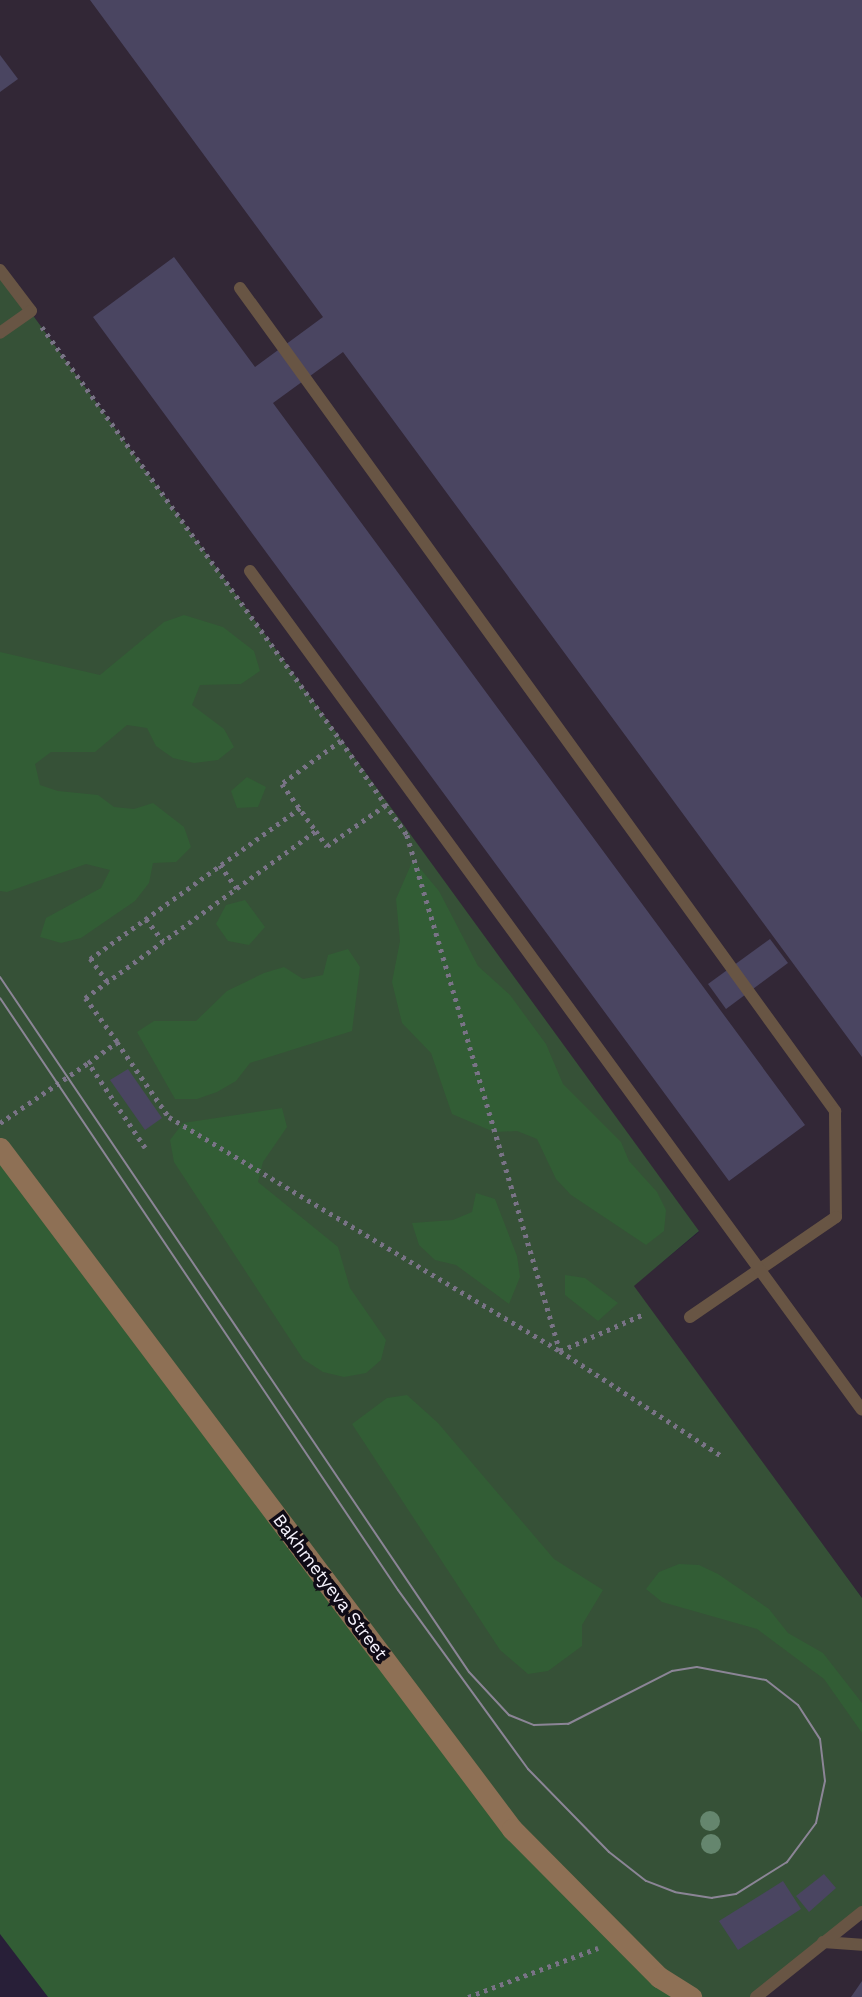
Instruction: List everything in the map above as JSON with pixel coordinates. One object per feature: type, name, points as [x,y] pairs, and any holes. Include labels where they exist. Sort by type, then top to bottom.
[{"type":"main road","name":"Bakhmetyeva Street","points":[[0,1148],[512,1829],[660,1977],[691,1997]]},
{"type":"lane","points":[[0,270],[31,311],[0,333]]},
{"type":"lane","points":[[240,288],[835,1111],[836,1217],[690,1317]]},
{"type":"lane","points":[[250,571],[862,1410]]},
{"type":"lane","points":[[756,1997],[862,1912]]},
{"type":"lane","points":[[823,1942],[862,1945]]},
{"type":"path","points":[[31,311],[407,835],[560,1351]]},
{"type":"path","points":[[341,741],[282,784],[316,831],[327,846],[387,804]]},
{"type":"path","points":[[107,982],[90,959],[300,808]]},
{"type":"path","points":[[316,831],[85,998],[169,1116],[560,1351],[723,1457]]},
{"type":"path","points":[[220,865],[237,888]]},
{"type":"path","points":[[146,919],[163,942]]},
{"type":"path","points":[[0,1123],[117,1042]]},
{"type":"path","points":[[88,1063],[145,1148]]},
{"type":"path","points":[[560,1351],[644,1314]]},
{"type":"path","points":[[468,1997],[621,1939]]},
{"type":"shaded area","points":[[0,0],[862,0],[862,1598],[633,1286],[699,1232],[0,270]]},
{"type":"shaded area","points":[[862,1912],[862,1997],[756,1997]]},
{"type":"green space","points":[[0,270],[699,1231],[634,1286],[862,1598],[862,1912],[756,1997],[691,1997],[549,1869],[0,1148]]},
{"type":"green space","points":[[184,615],[223,627],[254,651],[260,671],[241,684],[200,685],[192,705],[224,729],[234,747],[218,760],[194,763],[173,758],[156,746],[147,728],[127,725],[95,752],[51,752],[35,764],[40,785],[58,791],[98,795],[114,807],[134,809],[153,803],[184,827],[191,847],[176,862],[153,863],[149,883],[135,901],[81,938],[61,943],[40,937],[46,918],[101,888],[110,870],[86,864],[7,892],[0,891],[0,652],[100,675],[164,622]]},
{"type":"green space","points":[[247,777],[266,787],[258,807],[237,808],[231,791]]},
{"type":"green space","points":[[413,860],[439,891],[478,966],[510,995],[546,1044],[563,1084],[621,1142],[629,1161],[657,1192],[666,1210],[664,1231],[646,1245],[571,1195],[556,1179],[537,1139],[517,1131],[494,1132],[452,1114],[431,1053],[402,1023],[392,982],[400,941],[396,899]]},
{"type":"green space","points":[[245,900],[265,927],[249,945],[228,941],[216,924],[226,905]]},
{"type":"green space","points":[[348,949],[360,967],[352,1031],[250,1063],[236,1081],[217,1092],[197,1099],[175,1099],[137,1032],[154,1021],[196,1021],[227,991],[264,973],[284,967],[303,979],[323,975],[328,955]]},
{"type":"green space","points":[[282,1108],[287,1127],[263,1162],[258,1182],[338,1247],[350,1288],[386,1340],[381,1360],[366,1373],[344,1377],[323,1372],[303,1359],[174,1162],[170,1140],[183,1123]]},
{"type":"green space","points":[[0,1148],[512,1829],[691,1997],[48,1997],[0,1934]]},
{"type":"green space","points":[[476,1193],[495,1199],[517,1256],[520,1277],[509,1304],[456,1265],[435,1260],[419,1245],[412,1223],[453,1220],[472,1212]]},
{"type":"green space","points":[[565,1275],[585,1278],[618,1303],[598,1321],[565,1295]]},
{"type":"green space","points":[[407,1395],[438,1423],[554,1559],[603,1590],[582,1625],[582,1646],[548,1671],[528,1674],[500,1650],[352,1424],[387,1398]]},
{"type":"green space","points":[[679,1564],[699,1565],[718,1574],[769,1609],[788,1633],[823,1653],[862,1703],[862,1733],[824,1679],[757,1629],[662,1602],[646,1589],[659,1572]]},
{"type":"building","points":[[90,0],[862,0],[862,1057],[343,352],[273,403],[805,1125],[729,1181],[93,317],[174,257],[255,367],[323,317]]},
{"type":"building","points":[[0,55],[18,79],[0,92]]},
{"type":"building","points":[[770,939],[788,963],[726,1009],[708,984]]},
{"type":"building","points":[[128,1069],[162,1118],[145,1130],[110,1080]]},
{"type":"building","points":[[824,1874],[836,1888],[809,1912],[796,1896]]},
{"type":"building","points":[[783,1881],[801,1909],[738,1950],[719,1921]]},
{"type":"building","points":[[862,1981],[862,1997],[851,1997]]},
{"type":"tram line","points":[[0,977],[469,1672],[509,1715],[534,1725],[568,1724],[672,1671],[697,1667],[766,1680],[798,1705],[820,1739],[825,1781],[816,1823],[787,1862],[736,1894],[712,1898],[675,1892],[646,1881],[609,1852],[528,1769],[398,1590],[0,998]]}]
